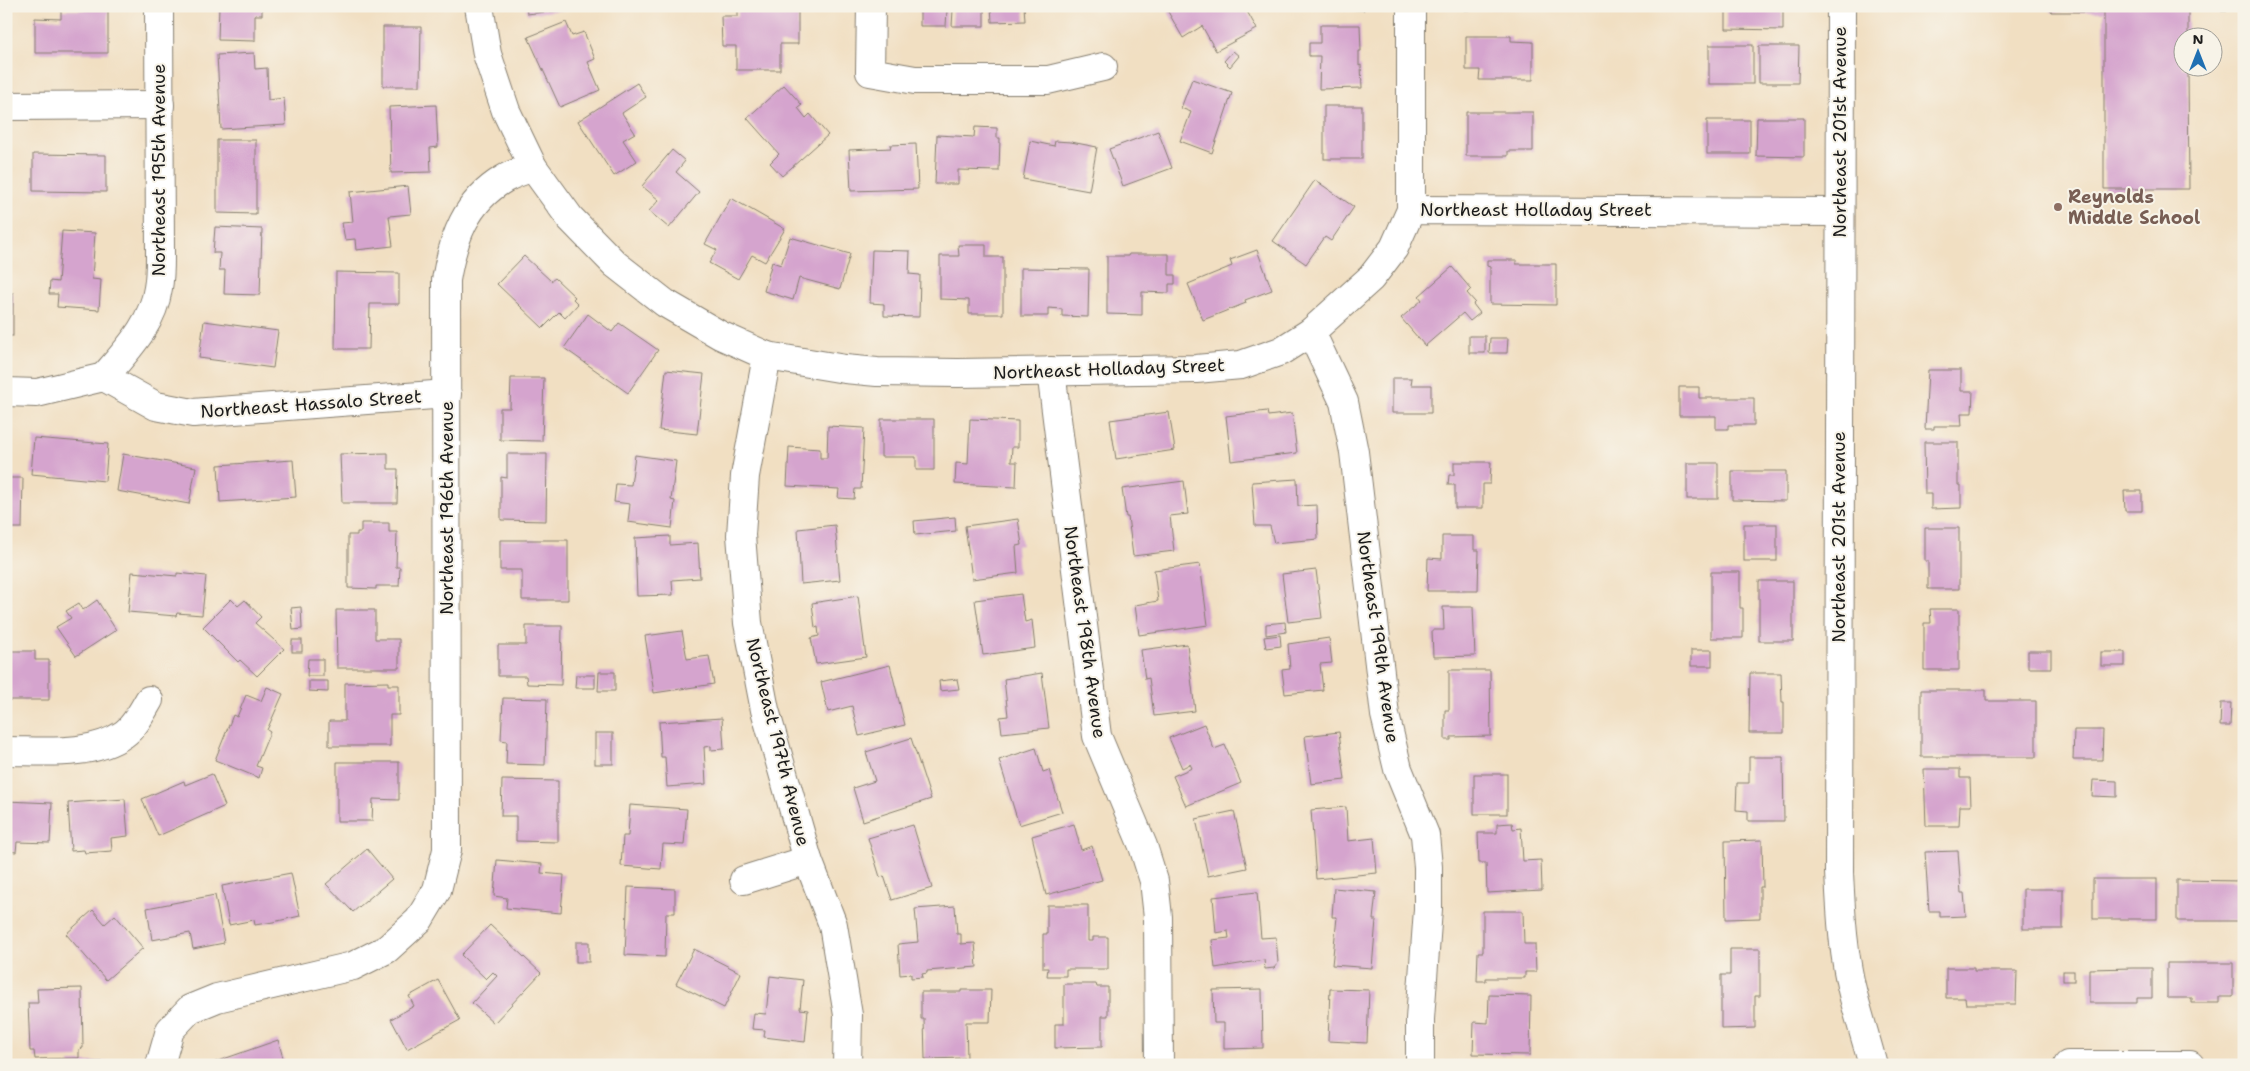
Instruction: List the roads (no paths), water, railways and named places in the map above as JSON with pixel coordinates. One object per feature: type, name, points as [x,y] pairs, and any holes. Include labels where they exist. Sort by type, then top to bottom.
[{"type":"street","name":"Northeast 195th Avenue","points":[[104,377],[140,333],[150,316],[158,289],[160,256],[159,6]]},
{"type":"street","points":[[479,6],[487,54],[506,111],[533,167]]},
{"type":"street","points":[[871,6],[870,72],[915,80],[1048,80],[1103,67]]},
{"type":"street","points":[[1411,6],[1411,210]]},
{"type":"street","name":"Northeast 201st Avenue","points":[[1841,6],[1840,907],[1849,974],[1873,1065]]},
{"type":"street","points":[[6,106],[160,105]]},
{"type":"street","name":"Northeast Holladay Street","points":[[533,167],[570,218],[615,264],[665,303],[720,335],[767,356],[845,369],[877,372],[958,373],[1196,369],[1241,364],[1281,351],[1311,332],[1371,278],[1394,248],[1411,210],[1840,212]]},
{"type":"street","name":"Northeast 196th Avenue","points":[[160,1065],[170,1030],[190,1009],[217,998],[353,966],[387,949],[419,920],[437,890],[447,850],[446,280],[451,249],[465,218],[483,194],[504,178],[533,167]]},
{"type":"street","name":"Northeast 199th Avenue","points":[[1311,332],[1344,402],[1354,452],[1384,715],[1398,769],[1425,835],[1428,867],[1428,909],[1420,1019],[1420,1065]]},
{"type":"street","name":"Northeast 197th Avenue","points":[[767,356],[745,476],[742,535],[748,623],[766,710],[808,860],[833,924],[848,1015],[847,1065]]},
{"type":"street","name":"Northeast 198th Avenue","points":[[1051,371],[1097,736],[1143,846],[1154,881],[1158,916],[1159,1065]]},
{"type":"street","points":[[6,392],[37,393],[104,377]]},
{"type":"street","name":"Northeast Hassalo Street","points":[[104,377],[156,406],[193,413],[447,394]]},
{"type":"street","points":[[6,751],[74,751],[102,744],[124,734],[137,720],[149,700]]},
{"type":"street","points":[[744,880],[808,860]]},
{"type":"street","points":[[2068,1065],[2190,1065]]},
{"type":"place","name":"Reynolds Middle School","points":[[2058,207]]}]
